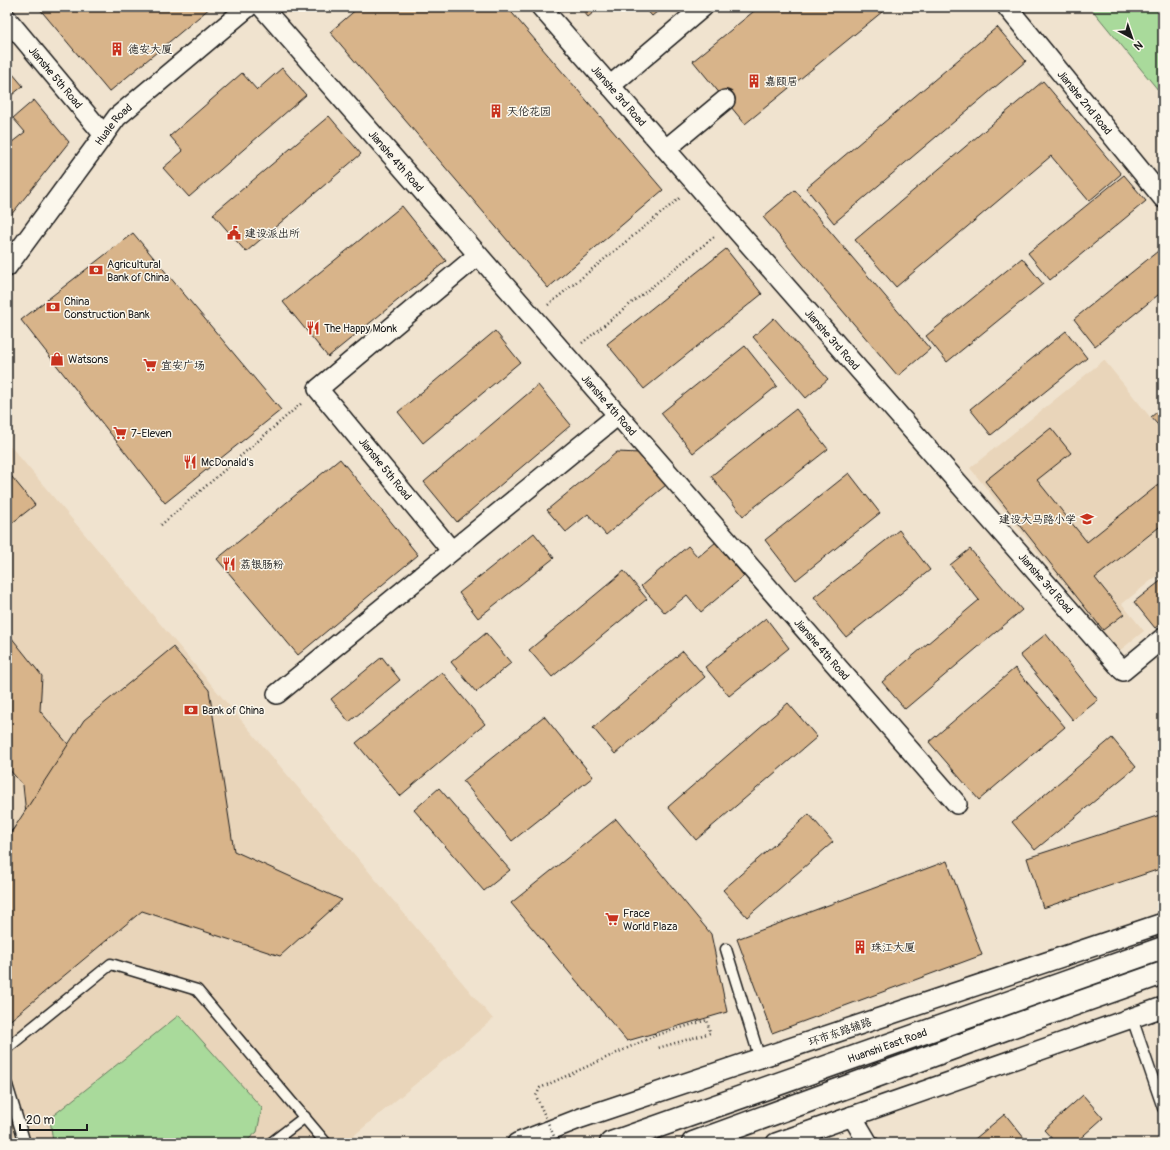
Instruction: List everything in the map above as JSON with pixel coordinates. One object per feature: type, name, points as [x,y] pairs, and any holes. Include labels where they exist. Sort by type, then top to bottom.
[{"type":"highway","name":"Huanshi East Road","points":[[611,1143],[1163,948]]},
{"type":"highway","points":[[693,1143],[1163,973]]},
{"type":"street","name":"Huale Road","points":[[7,267],[117,117],[248,7]]},
{"type":"street","name":"Jianshe 4th Road","points":[[262,7],[957,804]]},
{"type":"street","name":"Jianshe 3rd Road","points":[[542,7],[1123,671],[1159,648]]},
{"type":"street","points":[[610,86],[703,7]]},
{"type":"street","name":"Jianshe 2nd Road","points":[[1008,7],[1163,198]]},
{"type":"street","name":"Jianshe 5th Road","points":[[7,19],[104,135]]},
{"type":"street","points":[[666,149],[725,100]]},
{"type":"street","points":[[318,389],[478,256]]},
{"type":"street","name":"Jianshe 5th Road","points":[[318,389],[452,550]]},
{"type":"street","points":[[277,694],[618,414]]},
{"type":"street","name":"环市东路辅路","points":[[517,1143],[581,1118],[1163,923]]},
{"type":"street","points":[[776,1143],[1163,1007]]},
{"type":"street","points":[[852,1116],[868,1143]]},
{"type":"lane","points":[[726,949],[760,1059]]},
{"type":"lane","points":[[7,1048],[111,964],[197,990],[326,1143]]},
{"type":"lane","points":[[1132,1018],[1163,1108]]},
{"type":"lane","points":[[7,1085],[25,1143]]},
{"type":"lane","points":[[271,1143],[305,1117]]},
{"type":"path","points":[[532,317],[697,184]]},
{"type":"path","points":[[566,356],[731,223]]},
{"type":"path","points":[[161,525],[318,389]]},
{"type":"path","points":[[557,1143],[536,1096],[540,1088],[654,1034],[706,1020],[710,1033],[658,1048]]},
{"type":"shaded area","name":"建设大马路小学","points":[[1104,360],[1163,433],[1163,571],[1122,604],[1144,631],[1118,652],[970,468]]},
{"type":"shaded area","points":[[7,442],[493,1019],[345,1143],[7,1143]]},
{"type":"green space","points":[[1090,7],[1163,7],[1163,96]]},
{"type":"green space","points":[[179,1015],[262,1108],[257,1132],[244,1143],[53,1143],[50,1118]]},
{"type":"building","name":"德安大厦","points":[[38,7],[211,7],[109,92]]},
{"type":"building","name":"天伦花园","points":[[359,7],[507,7],[663,190],[548,288],[330,32]]},
{"type":"building","points":[[580,7],[600,7],[588,17]]},
{"type":"building","points":[[644,7],[663,7],[652,16]]},
{"type":"building","name":"嘉颐居","points":[[759,7],[888,7],[745,124],[693,61]]},
{"type":"building","points":[[997,27],[1026,61],[834,223],[806,188]]},
{"type":"building","points":[[7,67],[23,86],[7,99]]},
{"type":"building","points":[[282,68],[306,95],[189,197],[163,168],[183,151],[170,136],[242,73],[257,90]]},
{"type":"building","points":[[1043,81],[1121,174],[1089,201],[1051,156],[896,287],[855,240]]},
{"type":"building","points":[[34,100],[69,142],[7,220],[7,146],[25,132],[13,118]]},
{"type":"building","points":[[329,116],[361,154],[246,252],[213,214]]},
{"type":"building","points":[[1124,175],[1146,201],[1050,280],[1028,253]]},
{"type":"building","points":[[795,190],[930,349],[898,376],[763,217]]},
{"type":"building","points":[[402,206],[446,261],[328,357],[283,302]]},
{"type":"building","name":"宜安广场","points":[[133,233],[281,410],[165,503],[21,320]]},
{"type":"building","points":[[1163,247],[1163,291],[1095,346],[1074,319]]},
{"type":"building","points":[[726,249],[762,294],[644,389],[607,344]]},
{"type":"building","points":[[1022,258],[1043,284],[947,362],[926,336]]},
{"type":"building","points":[[774,318],[828,379],[806,398],[753,337]]},
{"type":"building","points":[[495,331],[520,362],[423,443],[398,412]]},
{"type":"building","points":[[1066,331],[1087,358],[991,435],[970,409]]},
{"type":"building","points":[[745,346],[777,386],[693,453],[661,413]]},
{"type":"building","points":[[538,385],[571,425],[457,522],[424,482]]},
{"type":"building","points":[[1163,407],[1163,431],[1151,417]]},
{"type":"building","points":[[796,409],[828,449],[743,516],[711,476]]},
{"type":"building","points":[[1051,428],[1071,453],[1037,480],[1087,542],[1163,481],[1163,524],[1095,578],[1124,614],[1103,630],[985,481]]},
{"type":"building","points":[[617,452],[640,453],[666,485],[606,535],[588,514],[566,532],[547,510]]},
{"type":"building","points":[[340,459],[418,555],[298,655],[217,559]]},
{"type":"building","points":[[7,471],[35,505],[7,527]]},
{"type":"building","points":[[849,473],[880,513],[796,580],[765,540]]},
{"type":"building","points":[[899,530],[930,570],[846,637],[814,597]]},
{"type":"building","points":[[534,533],[554,558],[478,618],[459,593]]},
{"type":"building","points":[[716,542],[744,576],[701,612],[687,595],[665,613],[641,586],[688,546],[698,557]]},
{"type":"building","points":[[970,549],[1022,610],[905,709],[882,682],[979,600],[950,565]]},
{"type":"building","points":[[624,571],[647,599],[552,677],[529,650]]},
{"type":"building","points":[[1163,579],[1163,622],[1155,628],[1134,602]]},
{"type":"building","points":[[766,618],[789,648],[729,696],[705,667]]},
{"type":"building","points":[[7,632],[42,676],[40,711],[112,796],[87,855],[41,889],[7,855],[7,836],[26,814],[23,785],[7,767]]},
{"type":"building","points":[[486,633],[511,663],[476,692],[451,662]]},
{"type":"building","points":[[1046,634],[1098,700],[1073,720],[1020,655]]},
{"type":"building","points":[[173,647],[209,690],[234,851],[342,900],[280,956],[142,911],[7,1023],[7,839],[84,720]]},
{"type":"building","points":[[683,651],[705,677],[615,754],[593,728]]},
{"type":"building","points":[[382,657],[400,680],[349,722],[331,699]]},
{"type":"building","points":[[1015,668],[1065,727],[979,800],[929,742]]},
{"type":"building","points":[[442,672],[485,724],[400,796],[356,743]]},
{"type":"building","points":[[788,703],[817,737],[696,840],[668,807]]},
{"type":"building","points":[[544,716],[593,777],[512,841],[463,781]]},
{"type":"building","points":[[1112,738],[1136,767],[1035,850],[1012,822]]},
{"type":"building","points":[[439,788],[510,870],[484,891],[414,810]]},
{"type":"building","points":[[809,814],[833,842],[747,917],[723,890]]},
{"type":"building","points":[[1163,814],[1163,868],[1043,908],[1027,858]]},
{"type":"building","name":"Frace World Plaza","points":[[616,819],[711,934],[727,1012],[627,1041],[511,903]]},
{"type":"building","name":"珠江大厦","points":[[947,861],[982,955],[772,1033],[737,939]]},
{"type":"building","points":[[1083,1095],[1103,1118],[1075,1143],[1056,1143],[1044,1130]]},
{"type":"building","points":[[1005,1114],[1028,1143],[970,1143]]},
{"type":"place","name":"德安大厦","points":[[117,49]]},
{"type":"place","name":"嘉颐居","points":[[754,81]]},
{"type":"place","name":"天伦花园","points":[[496,111]]},
{"type":"place","name":"建设派出所","points":[[234,233]]},
{"type":"place","name":"Agricultural Bank of China","points":[[96,270]]},
{"type":"place","name":"China Construction Bank","points":[[53,307]]},
{"type":"place","name":"The Happy Monk","points":[[313,328]]},
{"type":"place","name":"Watsons","points":[[57,359]]},
{"type":"place","name":"宜安广场","points":[[150,365]]},
{"type":"place","name":"7-Eleven","points":[[120,433]]},
{"type":"place","name":"McDonald's","points":[[190,462]]},
{"type":"place","name":"建设大马路小学","points":[[1087,519]]},
{"type":"place","name":"荔银肠粉","points":[[229,564]]},
{"type":"place","name":"Bank of China","points":[[191,710]]},
{"type":"place","name":"Frace World Plaza","points":[[612,919]]},
{"type":"place","name":"珠江大厦","points":[[860,947]]}]
